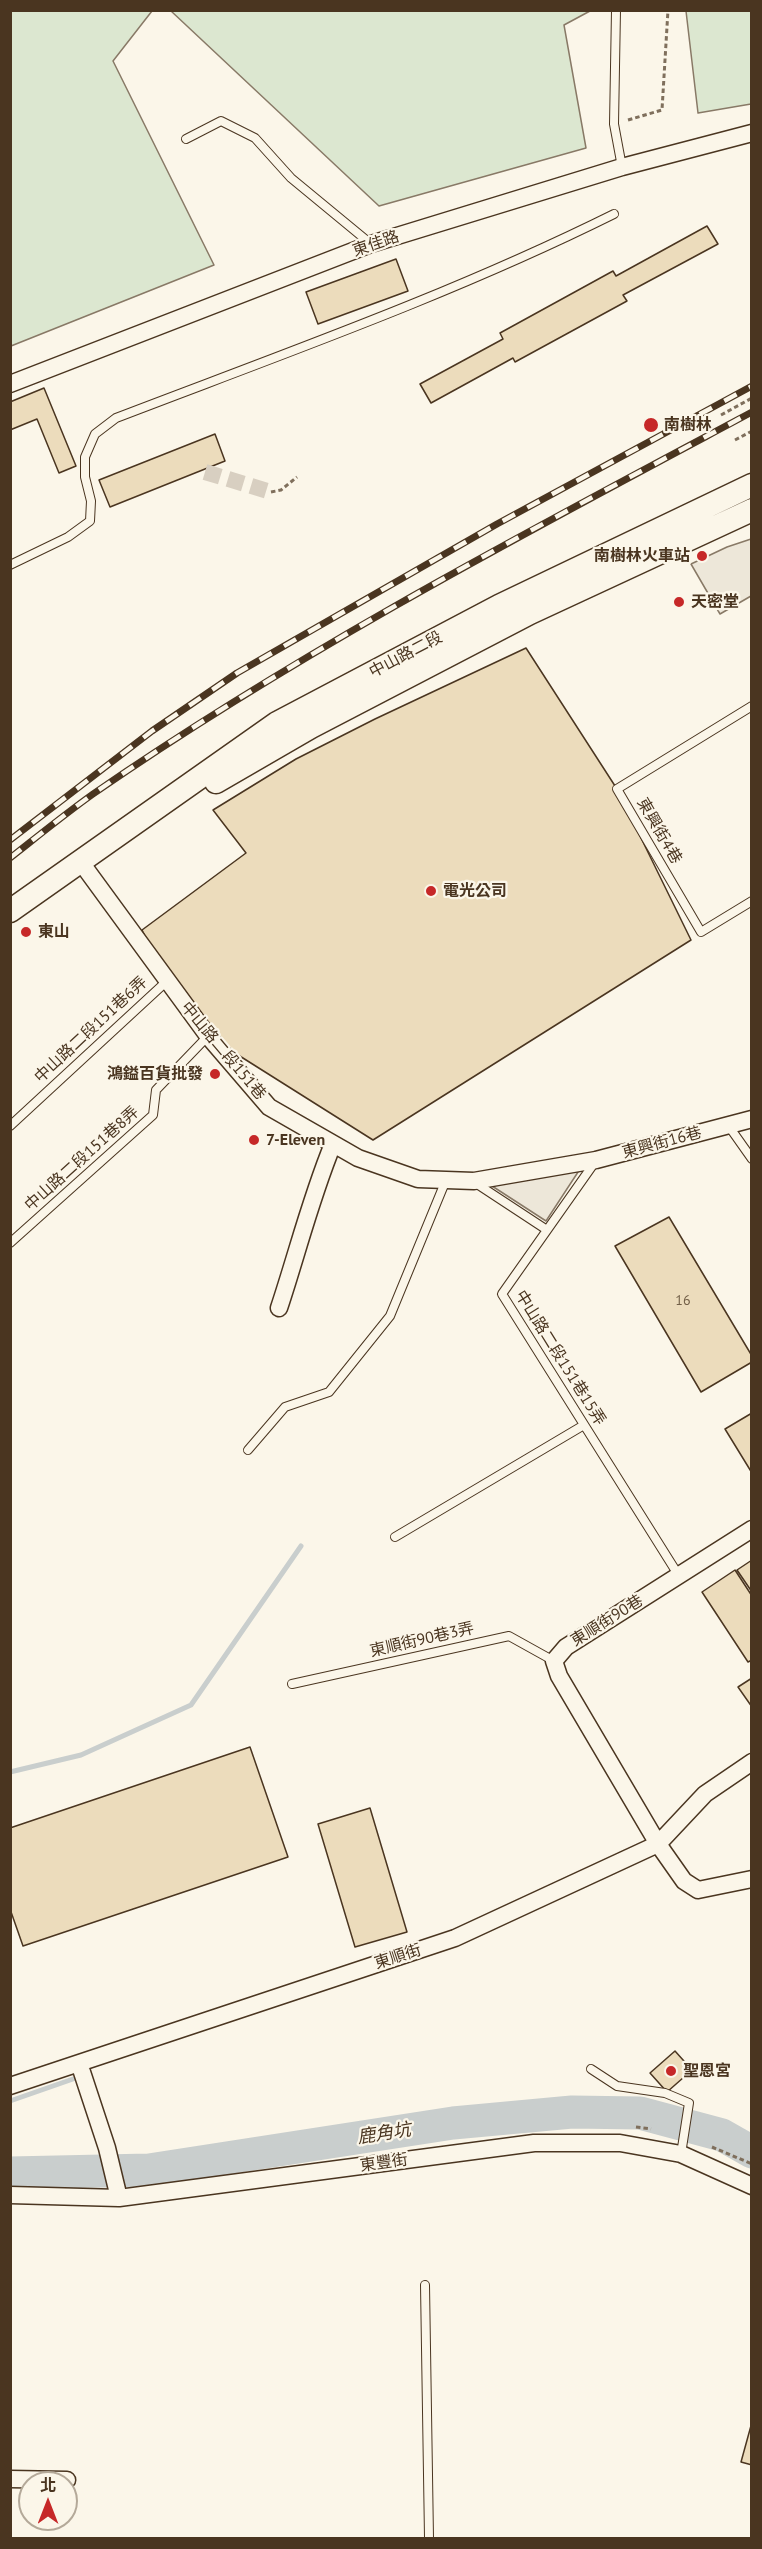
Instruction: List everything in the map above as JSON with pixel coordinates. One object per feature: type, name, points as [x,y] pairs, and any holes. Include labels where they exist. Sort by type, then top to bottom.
[{"type":"main road","name":"中山路二段","points":[[10,911],[277,723],[499,606],[752,484]]},
{"type":"main road","name":"中山路二段","points":[[80,861],[311,727],[530,613],[752,510]]},
{"type":"street","name":"東佳路","points":[[10,384],[371,244],[622,167],[752,132]]},
{"type":"street","name":"中山路二段151巷","points":[[80,861],[208,1036],[269,1107],[358,1158],[418,1179],[474,1181],[596,1160]]},
{"type":"street","name":"東興街16巷","points":[[596,1160],[752,1119]]},
{"type":"street","points":[[279,1308],[320,1175],[333,1144]]},
{"type":"street","name":"東順街90巷","points":[[554,1661],[566,1647],[752,1529]]},
{"type":"street","points":[[554,1661],[559,1676],[658,1844],[684,1881],[698,1890],[752,1879]]},
{"type":"street","name":"東順街","points":[[10,2086],[455,1938],[658,1844],[705,1794],[752,1762]]},
{"type":"street","points":[[79,2063],[119,2191]]},
{"type":"street","name":"東豐街","points":[[10,2195],[119,2191],[534,2143],[620,2143],[681,2154],[752,2186]]},
{"type":"lane","points":[[616,10],[614,124],[622,167]]},
{"type":"lane","points":[[186,139],[221,121],[255,138],[291,178],[371,244]]},
{"type":"lane","points":[[10,565],[68,537],[90,521],[91,501],[85,477],[85,457],[95,434],[116,418],[406,306],[554,244],[614,214]]},
{"type":"lane","name":"東興街4巷","points":[[752,706],[617,789],[700,932],[752,901]]},
{"type":"lane","name":"中山路二段151巷6弄","points":[[10,1126],[166,981]]},
{"type":"lane","name":"中山路二段151巷8弄","points":[[10,1243],[153,1115],[156,1090],[208,1036]]},
{"type":"lane","points":[[728,1125],[752,1159]]},
{"type":"lane","name":"中山路二段151巷15弄","points":[[596,1160],[502,1294],[679,1576]]},
{"type":"lane","points":[[248,1450],[285,1407],[329,1392],[390,1316],[446,1180]]},
{"type":"lane","points":[[474,1181],[547,1230]]},
{"type":"lane","points":[[395,1537],[584,1425]]},
{"type":"lane","name":"東順街90巷3弄","points":[[292,1684],[509,1636],[554,1661]]},
{"type":"lane","points":[[591,2069],[617,2086],[665,2093],[689,2103],[681,2154]]},
{"type":"lane","points":[[425,2285],[429,2538]]},
{"type":"path","points":[[614,124],[662,110],[668,10]]},
{"type":"path","points":[[721,415],[752,398]]},
{"type":"path","points":[[735,440],[752,431]]},
{"type":"path","points":[[271,492],[281,490],[297,477]]},
{"type":"green space","points":[[11,10],[152,11],[113,61],[214,265],[11,346]]},
{"type":"green space","points":[[171,11],[590,11],[564,25],[586,148],[379,206]]},
{"type":"green space","points":[[686,11],[751,11],[751,104],[698,113]]},
{"type":"shaded area","points":[[751,539],[751,596],[720,614],[691,564],[727,547]]},
{"type":"shaded area","points":[[580,1169],[546,1221],[492,1186]]},
{"type":"building","points":[[707,226],[718,244],[623,295],[627,301],[515,362],[513,358],[431,403],[420,384],[503,339],[500,333],[613,271],[616,276]]},
{"type":"building","points":[[396,259],[408,291],[318,324],[306,292]]},
{"type":"building","points":[[44,388],[76,466],[59,473],[37,419],[10,430],[10,402]]},
{"type":"building","points":[[215,434],[225,461],[110,507],[99,480]]},
{"type":"building","name":"電光公司","points":[[526,648],[617,789],[691,940],[373,1140],[208,1036],[167,981],[142,930],[246,853],[213,810],[296,759]]},
{"type":"building","points":[[669,1217],[752,1356],[752,1362],[701,1392],[615,1246]]},
{"type":"building","points":[[752,1413],[752,1473],[725,1429]]},
{"type":"building","points":[[752,1560],[752,1592],[737,1570]]},
{"type":"building","points":[[735,1570],[752,1596],[752,1660],[748,1662],[702,1592]]},
{"type":"building","points":[[752,1678],[752,1707],[738,1687]]},
{"type":"building","points":[[250,1747],[288,1857],[23,1946],[10,1909],[10,1828]]},
{"type":"building","points":[[370,1808],[407,1932],[355,1947],[318,1824]]},
{"type":"building","name":"聖恩宮","points":[[675,2051],[692,2070],[667,2092],[650,2073]]},
{"type":"building","points":[[752,2422],[752,2465],[741,2462]]},
{"type":"waterway","points":[[10,1772],[81,1755],[191,1705],[301,1546]]},
{"type":"waterway","points":[[10,2101],[73,2079]]},
{"type":"waterway","name":"鹿角坑","points":[[10,2173],[149,2170],[453,2123],[572,2112],[640,2113],[722,2135],[752,2152]]},
{"type":"tunnel","points":[[205,472],[271,492]]},
{"type":"railway","points":[[10,840],[152,731],[237,673],[497,524],[752,386]]},
{"type":"railway","points":[[10,858],[93,794],[252,690],[500,547],[752,412]]},
{"type":"place","name":"南樹林","points":[[651,425]]},
{"type":"place","name":"南樹林火車站","points":[[702,556]]},
{"type":"place","name":"天密堂","points":[[679,602]]},
{"type":"place","name":"電光公司","points":[[431,891]]},
{"type":"place","name":"東山","points":[[26,932]]},
{"type":"place","name":"鴻鎰百貨批發","points":[[215,1074]]},
{"type":"place","name":"7-Eleven","points":[[254,1140]]},
{"type":"place","name":"聖恩宮","points":[[671,2071]]}]
